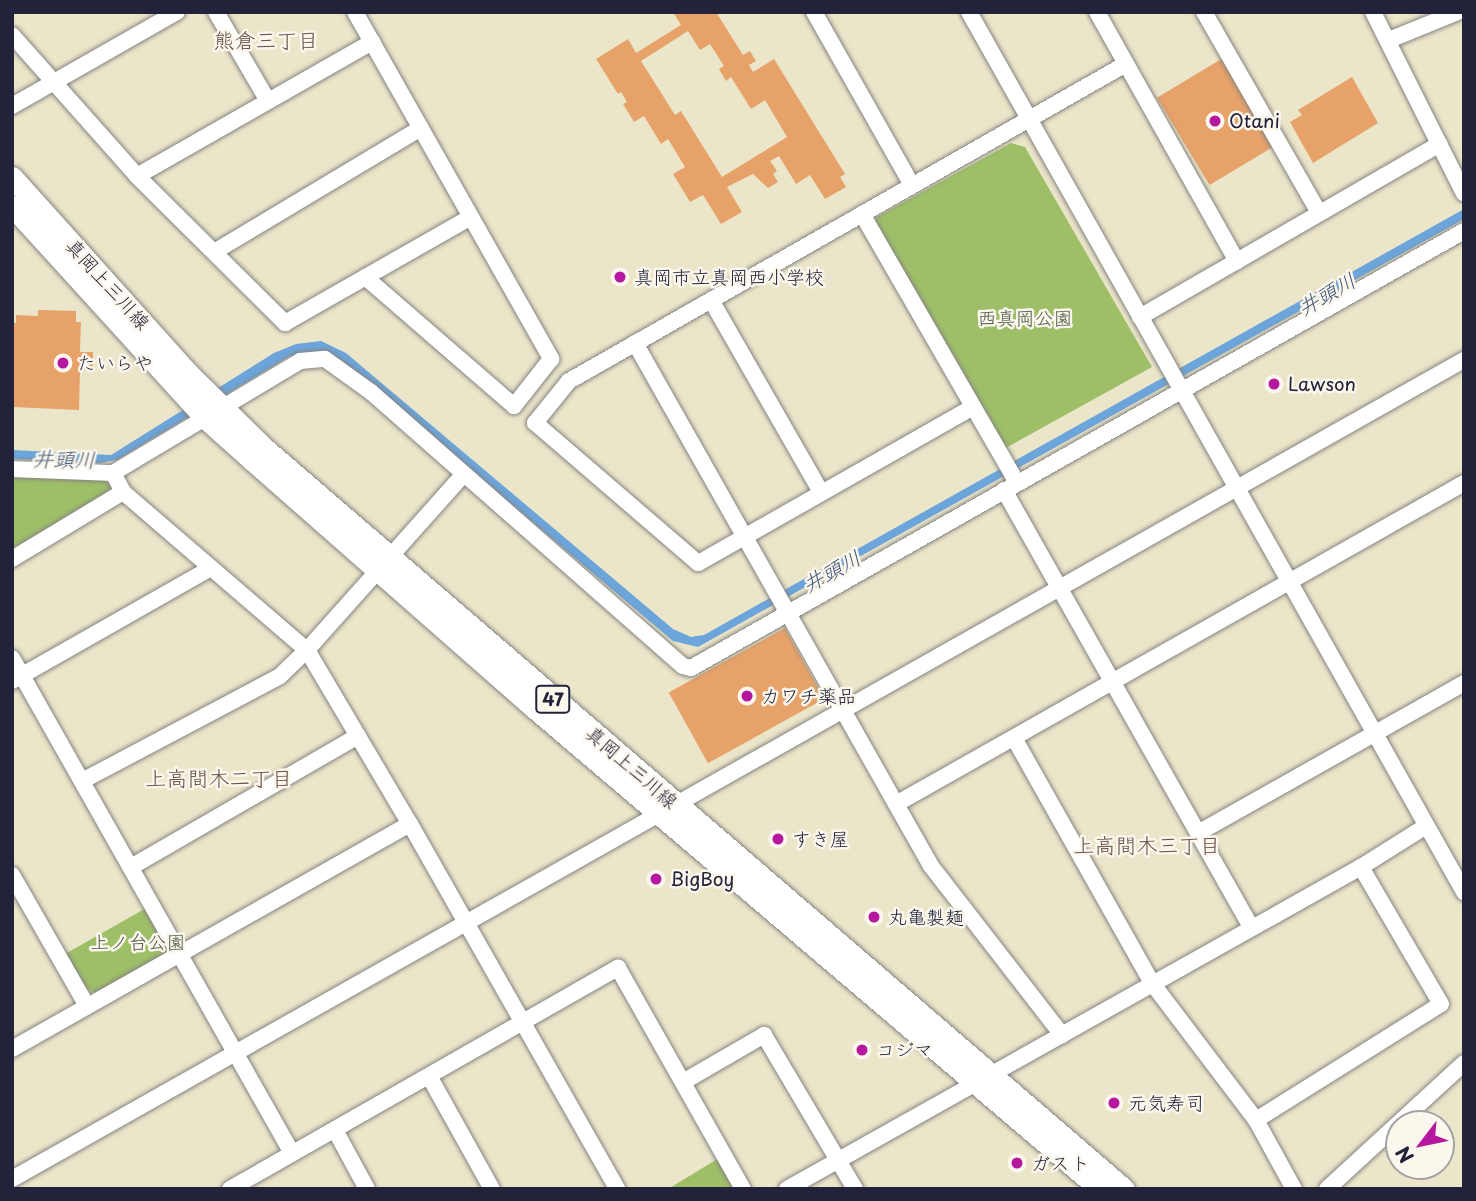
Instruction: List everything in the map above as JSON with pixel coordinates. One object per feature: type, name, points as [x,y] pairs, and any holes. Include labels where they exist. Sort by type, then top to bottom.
[{"type":"main road","name":"真岡上三川線","points":[[12,177],[214,413]]},
{"type":"main road","name":"真岡上三川線","points":[[12,206],[214,413],[384,565],[983,1079],[1124,1189]]},
{"type":"main road","name":"真岡上三川線","points":[[983,1079],[1100,1189]]},
{"type":"street","points":[[12,106],[177,12]]},
{"type":"street","points":[[216,12],[268,101]]},
{"type":"street","points":[[355,12],[551,359],[514,405],[365,277]]},
{"type":"street","points":[[814,12],[912,185]]},
{"type":"street","points":[[969,12],[1464,892]]},
{"type":"street","points":[[1097,12],[1237,261]]},
{"type":"street","points":[[1204,12],[1320,213]]},
{"type":"street","points":[[1373,12],[1464,194]]},
{"type":"street","points":[[1389,40],[1458,12]]},
{"type":"street","points":[[12,35],[137,176],[285,323],[471,217]]},
{"type":"street","points":[[137,176],[372,42]]},
{"type":"street","points":[[973,407],[698,563],[534,422],[569,381],[1126,64]]},
{"type":"street","points":[[214,252],[421,128]]},
{"type":"street","points":[[1140,317],[1440,144]]},
{"type":"street","points":[[862,214],[973,407],[1061,588],[1251,927]]},
{"type":"street","points":[[12,468],[113,473],[300,361],[325,359],[371,392],[683,666],[691,668],[1464,231]]},
{"type":"street","points":[[711,300],[821,492]]},
{"type":"street","points":[[635,342],[931,866],[1062,1035]]},
{"type":"street","points":[[12,1179],[1464,360]]},
{"type":"street","points":[[113,473],[123,492],[307,650],[410,824],[617,1189]]},
{"type":"street","points":[[82,781],[280,676],[307,650],[463,475]]},
{"type":"street","points":[[896,804],[1464,483]]},
{"type":"street","points":[[12,559],[123,492]]},
{"type":"street","points":[[17,679],[211,568]]},
{"type":"street","points":[[12,658],[17,679],[82,781],[292,1153]]},
{"type":"street","points":[[1198,833],[1464,683]]},
{"type":"street","points":[[131,867],[358,736]]},
{"type":"street","points":[[1014,738],[1152,983],[1256,1120],[1294,1189]]},
{"type":"street","points":[[12,1049],[410,824]]},
{"type":"street","points":[[787,1189],[1361,867],[1426,826]]},
{"type":"street","points":[[1256,1120],[1441,1004],[1361,867]]},
{"type":"street","points":[[12,875],[87,1006]]},
{"type":"street","points":[[230,1189],[618,968],[743,1189]]},
{"type":"street","points":[[683,1082],[764,1035],[855,1189]]},
{"type":"street","points":[[1327,1189],[1464,1063]]},
{"type":"street","points":[[429,1076],[492,1189]]},
{"type":"street","points":[[335,1130],[367,1189]]},
{"type":"green space","name":"西真岡公園","points":[[1011,143],[1025,147],[1152,367],[1002,450],[874,226],[877,217]]},
{"type":"green space","points":[[12,474],[100,479],[112,484],[106,496],[12,551]]},
{"type":"green space","name":"上ノ台公園","points":[[148,907],[169,945],[165,956],[96,993],[85,988],[65,954]]},
{"type":"green space","points":[[719,1158],[736,1189],[668,1189]]},
{"type":"water","name":"井頭川","points":[[1464,209],[1464,219],[698,647],[673,641],[341,360],[326,354],[290,356],[117,460],[100,463],[12,459],[12,450],[111,455],[274,353],[296,344],[321,341],[346,353],[673,629],[691,637],[704,635]]},
{"type":"building","points":[[673,12],[716,12],[743,55],[750,51],[756,61],[749,65],[753,72],[774,59],[845,174],[840,177],[846,187],[825,199],[810,175],[796,184],[779,156],[770,161],[777,171],[773,174],[778,182],[768,188],[753,174],[727,187],[742,212],[721,224],[703,195],[690,202],[673,174],[685,167],[668,139],[661,144],[644,116],[634,122],[623,104],[627,102],[621,92],[618,94],[596,59],[628,39],[636,53],[681,25]],"holes":[[[688,31],[700,50],[710,44],[724,66],[719,69],[726,81],[731,77],[751,109],[765,100],[787,137],[722,177],[681,111],[675,115],[641,61]]]},
{"type":"building","name":"Otani","points":[[1223,58],[1276,145],[1210,185],[1157,98]]},
{"type":"building","points":[[1352,77],[1378,123],[1313,163],[1290,122],[1302,115],[1298,110]]},
{"type":"building","points":[[38,310],[76,311],[76,322],[81,322],[80,352],[93,352],[93,370],[80,370],[79,410],[12,407],[12,323],[16,323],[16,315],[38,316]]},
{"type":"building","name":"カワチ薬品","points":[[785,628],[824,699],[708,763],[669,692]]},
{"type":"place","name":"Otani","points":[[1215,121]]},
{"type":"place","name":"真岡市立真岡西小学校","points":[[620,277]]},
{"type":"place","name":"たいらや","points":[[63,363]]},
{"type":"place","name":"Lawson","points":[[1274,384]]},
{"type":"place","name":"カワチ薬品","points":[[747,696]]},
{"type":"place","name":"すき屋","points":[[778,839]]},
{"type":"place","name":"BigBoy","points":[[656,879]]},
{"type":"place","name":"丸亀製麺","points":[[874,917]]},
{"type":"place","name":"コジマ","points":[[862,1050]]},
{"type":"place","name":"元気寿司","points":[[1114,1103]]},
{"type":"place","name":"ガスト","points":[[1017,1163]]},
{"type":"district","name":"熊倉三丁目","points":[[266,39]]},
{"type":"district","name":"上高間木二丁目","points":[[219,777]]},
{"type":"district","name":"上高間木三丁目","points":[[1147,844]]}]
